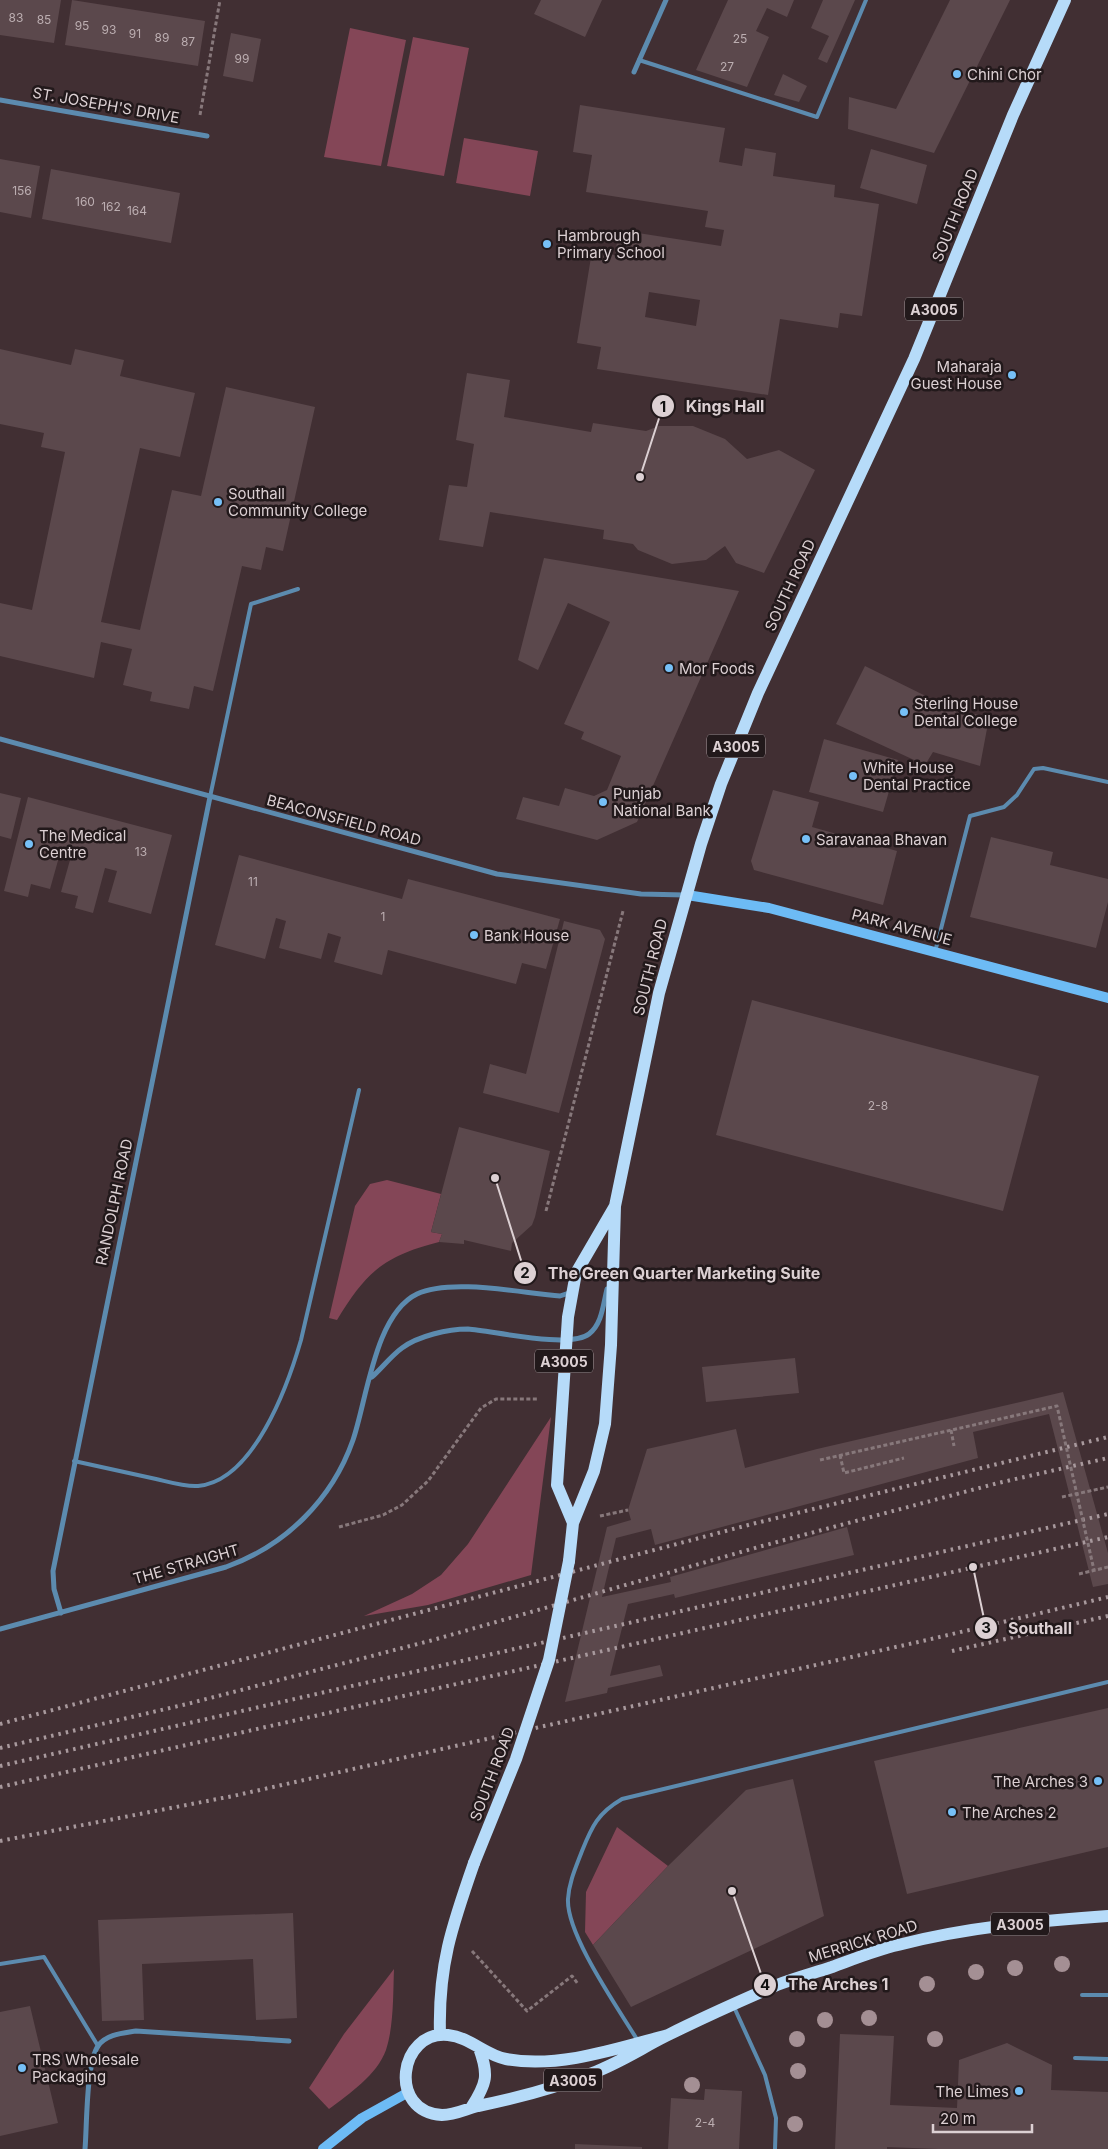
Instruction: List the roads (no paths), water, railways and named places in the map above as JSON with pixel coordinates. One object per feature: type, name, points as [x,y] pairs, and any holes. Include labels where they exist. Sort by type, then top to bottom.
[{"type":"main road","name":"SOUTH ROAD","points":[[440,2034],[438,1997],[451,1928],[474,1863],[516,1759],[549,1660],[569,1562],[573,1523],[594,1471],[605,1424],[611,1345],[615,1206],[659,993],[686,895],[721,784],[758,693],[914,359],[1013,115],[1065,0]]},
{"type":"main road","name":"SOUTH ROAD","points":[[573,1523],[557,1485],[566,1341],[572,1291],[576,1273],[615,1206]]},
{"type":"main road","name":"MERRICK ROAD","points":[[471,2108],[532,2095],[598,2072],[668,2035],[780,1984],[896,1945],[970,1930],[1108,1916]]},
{"type":"main road","name":"A3005","points":[[440,2034],[461,2036],[479,2048]]},
{"type":"main road","points":[[407,2093],[405,2074],[410,2056],[423,2041],[440,2034]]},
{"type":"main road","name":"MERRICK ROAD","points":[[479,2048],[505,2059],[537,2062],[595,2054],[668,2035]]},
{"type":"main road","points":[[471,2108],[483,2089],[487,2069],[479,2048]]},
{"type":"main road","name":"A3005","points":[[407,2093],[418,2107],[440,2115],[457,2113],[471,2108]]},
{"type":"street","points":[[634,72],[666,0]]},
{"type":"street","name":"ST. JOSEPH'S DRIVE","points":[[0,100],[207,136]]},
{"type":"street","name":"BEACONSFIELD ROAD","points":[[0,739],[497,874],[627,893],[686,895]]},
{"type":"street","name":"RANDOLPH ROAD","points":[[61,1612],[54,1589],[53,1571],[210,797]]},
{"type":"street","name":"PARK AVENUE","points":[[686,895],[769,908],[1108,998]]},
{"type":"street","points":[[566,1341],[588,1336],[598,1325],[614,1267]]},
{"type":"street","name":"THE STRAIGHT","points":[[0,1629],[226,1568],[247,1560],[280,1540],[312,1510],[332,1482],[352,1441],[383,1331],[395,1313],[416,1295],[435,1289],[470,1286],[560,1296],[572,1291]]},
{"type":"street","name":"THE STRAIGHT","points":[[371,1379],[402,1348],[420,1339],[440,1334],[466,1329],[566,1341]]},
{"type":"street","points":[[85,2149],[92,2066],[98,2046],[115,2034],[136,2031],[289,2041]]},
{"type":"street","points":[[323,2149],[362,2118],[407,2093]]},
{"type":"lane","points":[[639,60],[817,116],[866,0]]},
{"type":"lane","points":[[210,797],[252,604],[298,589]]},
{"type":"lane","points":[[935,952],[970,816],[1004,807],[1018,794],[1034,769],[1043,768],[1108,782]]},
{"type":"lane","points":[[74,1461],[197,1486],[219,1480],[238,1465],[280,1403],[290,1377],[301,1340],[359,1090]]},
{"type":"lane","points":[[639,2043],[576,1936],[568,1900],[570,1881],[592,1826],[606,1808],[622,1799],[1108,1682]]},
{"type":"lane","points":[[0,1964],[44,1957],[98,2046]]},
{"type":"lane","points":[[1082,1995],[1108,1995]]},
{"type":"lane","points":[[734,2005],[765,2075],[776,2118],[774,2149]]},
{"type":"lane","points":[[1075,2058],[1108,2059]]},
{"type":"railway","points":[[0,1724],[752,1524],[1108,1437]]},
{"type":"railway","points":[[0,1748],[191,1703],[433,1640],[762,1546],[998,1483],[1108,1458]]},
{"type":"railway","points":[[0,1766],[1108,1514]]},
{"type":"railway","points":[[0,1787],[1108,1537]]},
{"type":"railway","points":[[0,1841],[233,1796],[927,1640],[1108,1597]]},
{"type":"railway","points":[[952,1651],[1108,1616]]},
{"type":"place","name":"Chini Chor","points":[[957,74]]},
{"type":"place","name":"Hambrough Primary School","points":[[547,244]]},
{"type":"place","name":"Maharaja Guest House","points":[[1012,375]]},
{"type":"place","name":"Kings Hall","points":[[640,477]]},
{"type":"place","name":"Southall Community College","points":[[218,502]]},
{"type":"place","name":"Mor Foods","points":[[669,668]]},
{"type":"place","name":"Sterling House Dental College","points":[[904,712]]},
{"type":"place","name":"White House Dental Practice","points":[[853,776]]},
{"type":"place","name":"Punjab National Bank","points":[[603,802]]},
{"type":"place","name":"Saravanaa Bhavan","points":[[806,839]]},
{"type":"place","name":"The Medical Centre","points":[[29,844]]},
{"type":"place","name":"Bank House","points":[[474,935]]},
{"type":"place","name":"The Green Quarter Marketing Suite","points":[[495,1178]]},
{"type":"place","name":"Southall","points":[[973,1567]]},
{"type":"place","name":"The Arches 3","points":[[1098,1781]]},
{"type":"place","name":"The Arches 2","points":[[952,1812]]},
{"type":"place","name":"The Arches 1","points":[[732,1891]]},
{"type":"place","name":"TRS Wholesale Packaging","points":[[22,2068]]},
{"type":"place","name":"The Limes","points":[[1019,2091]]}]
